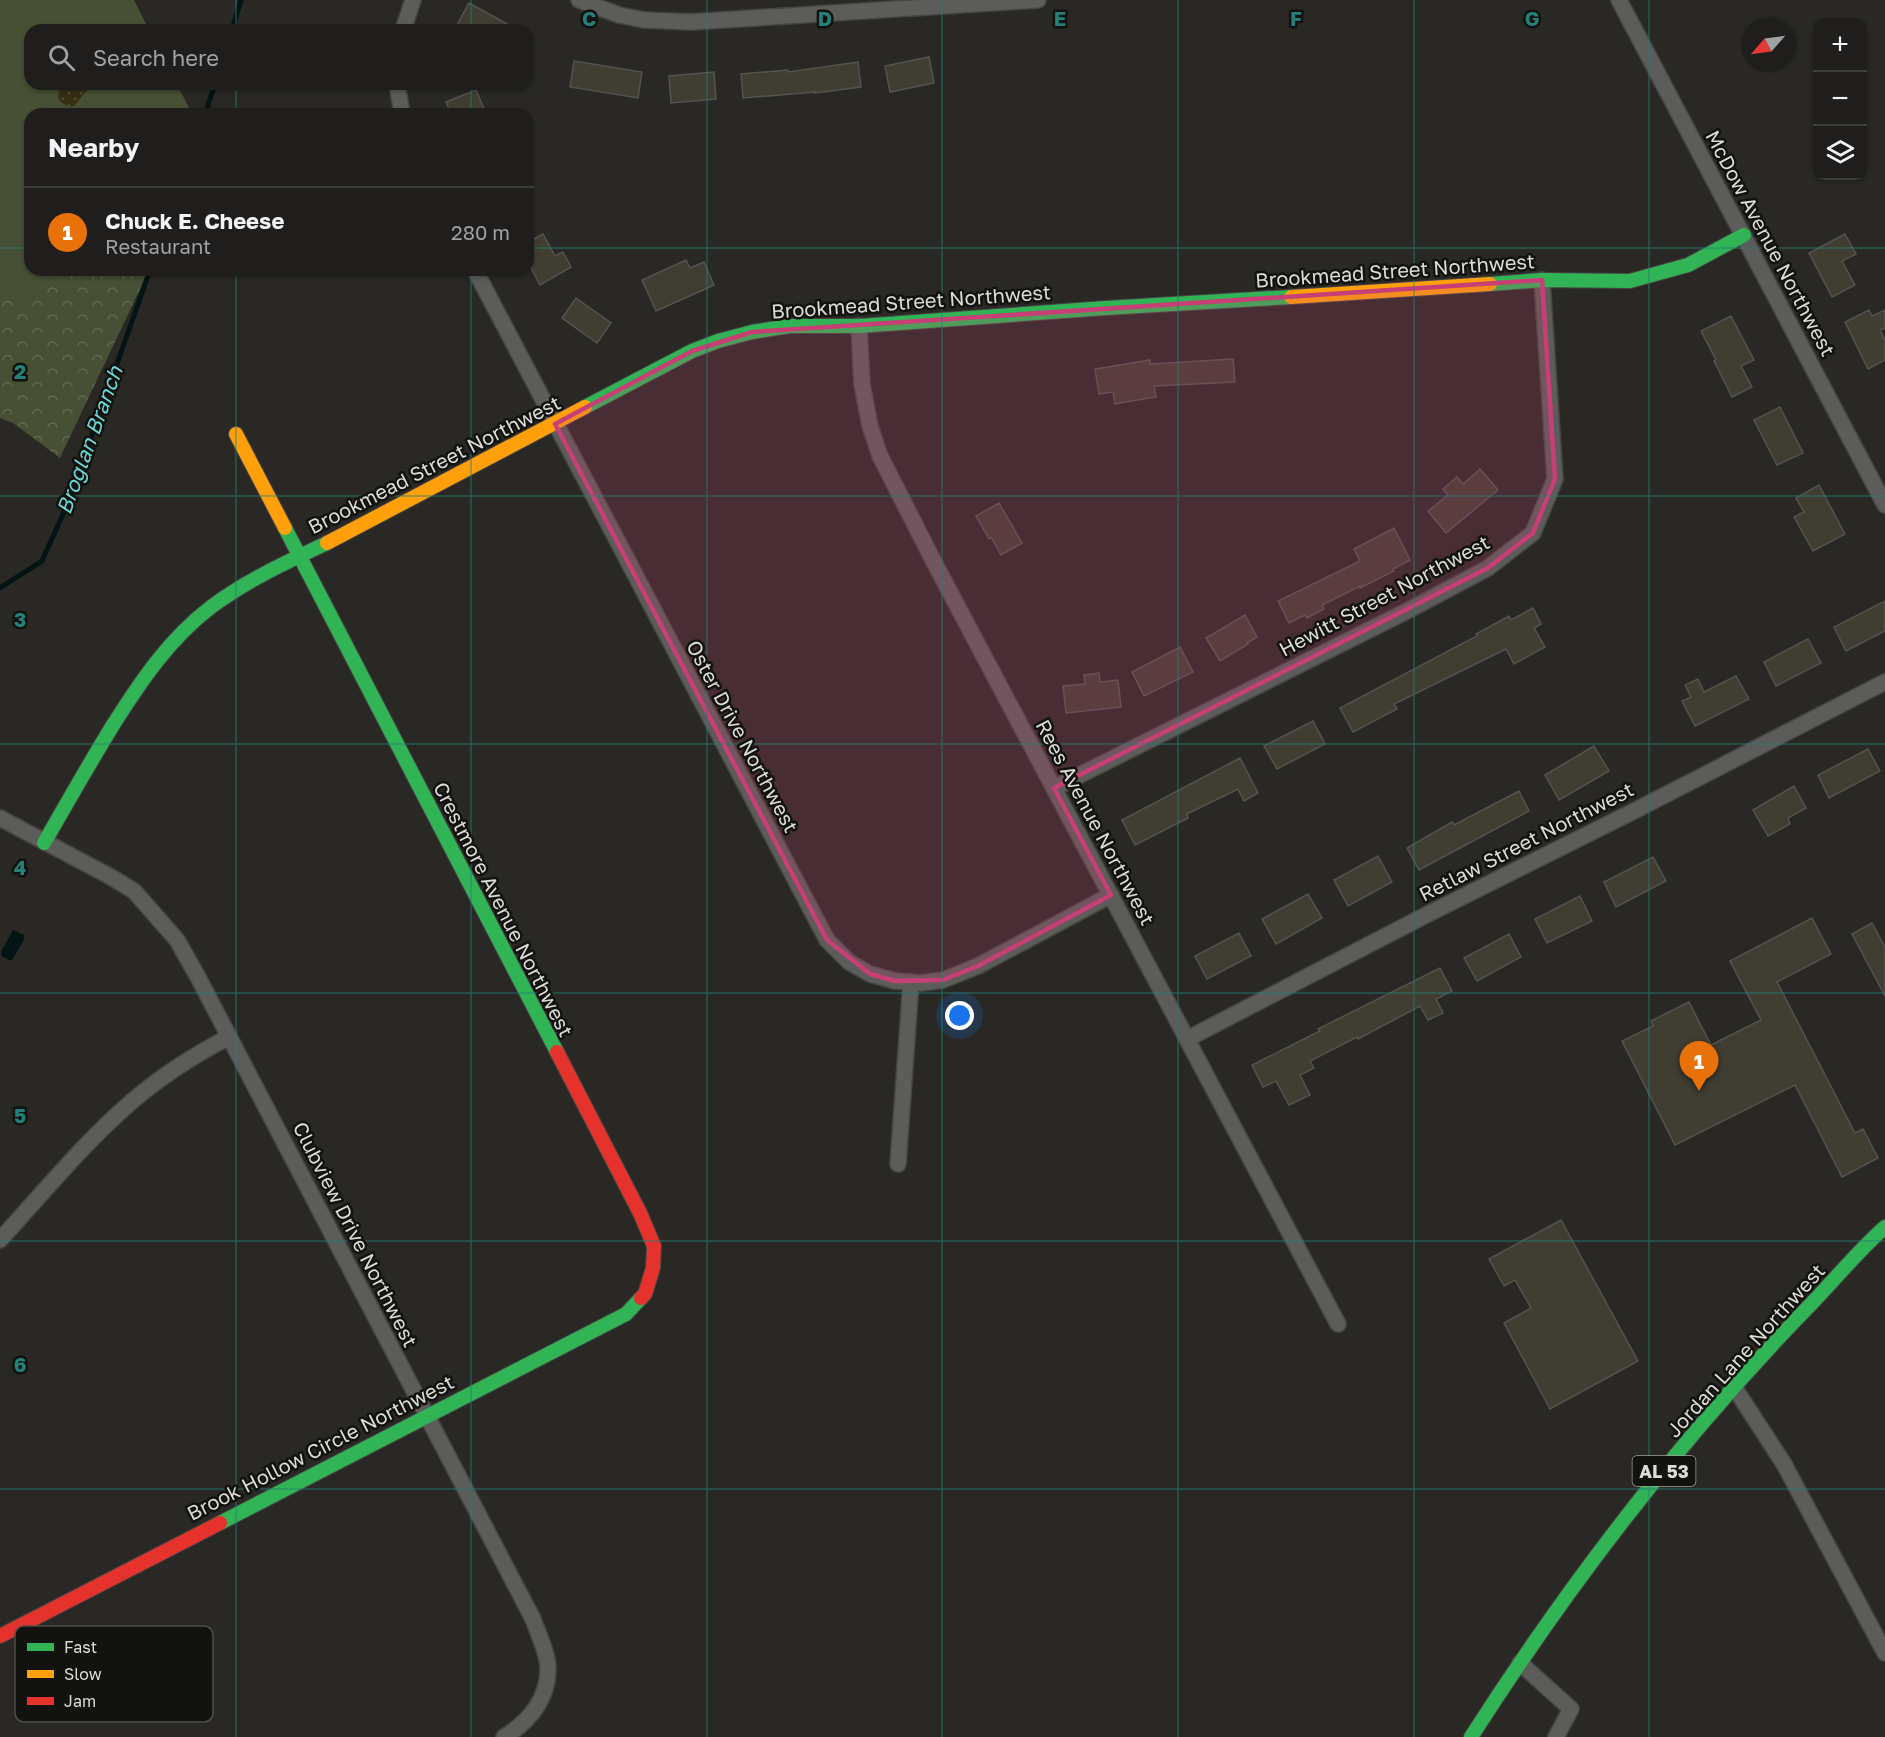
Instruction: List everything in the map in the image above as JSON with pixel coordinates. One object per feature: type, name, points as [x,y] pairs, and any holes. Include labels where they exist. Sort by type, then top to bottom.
[{"type":"street","points":[[405,24],[413,0]]},
{"type":"street","points":[[579,0],[619,15],[644,20],[691,22],[1038,0]]},
{"type":"street","name":"McDow Avenue Northwest","points":[[1619,0],[1885,505]]},
{"type":"street","points":[[398,90],[401,108]]},
{"type":"street","name":"Brookmead Street Northwest","points":[[44,843],[101,743],[159,656],[179,634],[213,605],[260,575],[692,351],[718,341],[752,332],[790,326],[859,326],[1542,280],[1630,281],[1688,265],[1744,235]]},
{"type":"street","name":"Oster Drive Northwest","points":[[478,276],[827,940],[849,962],[870,974],[896,981],[921,983],[943,980],[978,966],[1111,896]]},
{"type":"street","name":"Hewitt Street Northwest","points":[[1054,788],[1488,568],[1533,533],[1555,479],[1542,280]]},
{"type":"street","name":"Rees Avenue Northwest","points":[[859,326],[862,384],[870,426],[880,456],[1338,1324]]},
{"type":"street","name":"Crestmore Avenue Northwest","points":[[236,434],[640,1213],[654,1246],[653,1268],[648,1284]]},
{"type":"street","name":"Retlaw Street Northwest","points":[[1187,1039],[1885,682]]},
{"type":"street","name":"Clubview Drive Northwest","points":[[0,818],[134,891],[177,940],[533,1619],[548,1668],[545,1689],[534,1713],[504,1737]]},
{"type":"street","points":[[898,1164],[911,982]]},
{"type":"street","points":[[0,1240],[91,1141],[130,1103],[186,1061],[229,1036]]},
{"type":"street","name":"Jordan Lane Northwest","points":[[1471,1737],[1554,1613],[1698,1430],[1774,1342],[1885,1227]]},
{"type":"street","name":"Brook Hollow Circle Northwest","points":[[19,1626],[626,1314],[645,1294],[648,1284]]},
{"type":"street","points":[[1734,1387],[1784,1464],[1885,1653]]},
{"type":"street","name":"Brook Hollow Circle Northwest","points":[[0,1636],[15,1628]]},
{"type":"street","points":[[1520,1663],[1570,1709],[1556,1737]]},
{"type":"highlighted area","points":[[1542,280],[1555,479],[1533,533],[1488,568],[1054,788],[1111,895],[978,966],[943,980],[895,981],[870,974],[827,940],[555,424],[692,351],[752,332]]},
{"type":"green space","points":[[0,0],[134,0],[146,24],[24,24],[24,90],[180,90],[189,108],[24,108],[24,276],[99,276],[0,329]]},
{"type":"green space","points":[[70,276],[146,276],[60,458],[13,423],[0,418],[0,303]]},
{"type":"sand","points":[[59,90],[87,90],[74,106],[62,103],[58,97]]},
{"type":"shaded area","points":[[13,930],[24,935],[24,940],[12,960],[9,960],[2,956],[1,952]]},
{"type":"building","points":[[469,3],[507,24],[458,24]]},
{"type":"building","points":[[929,57],[934,83],[890,92],[885,66]]},
{"type":"building","points":[[574,61],[642,72],[638,98],[570,87]]},
{"type":"building","points":[[858,62],[861,87],[743,98],[741,74],[788,70],[788,72]]},
{"type":"building","points":[[714,72],[716,99],[671,103],[669,76]]},
{"type":"building","points":[[476,90],[484,108],[448,108],[446,102]]},
{"type":"building","points":[[543,234],[555,256],[563,252],[571,267],[540,285],[534,274],[534,239]]},
{"type":"building","points":[[1845,234],[1856,254],[1842,261],[1855,285],[1832,297],[1809,253]]},
{"type":"building","points":[[686,260],[690,268],[704,262],[714,285],[656,311],[642,280]]},
{"type":"building","points":[[576,298],[611,323],[597,343],[562,318]]},
{"type":"building","points":[[1869,310],[1872,316],[1885,310],[1885,328],[1880,330],[1885,340],[1885,360],[1868,369],[1845,322]]},
{"type":"building","points":[[1731,316],[1754,360],[1741,366],[1752,387],[1732,397],[1701,331]]},
{"type":"building","points":[[1233,359],[1235,382],[1154,386],[1156,397],[1115,404],[1113,392],[1099,394],[1095,369],[1150,360],[1150,364]]},
{"type":"building","points":[[1780,407],[1803,453],[1777,465],[1754,420]]},
{"type":"building","points":[[1480,469],[1498,490],[1446,533],[1428,511],[1448,495],[1443,489],[1457,477],[1463,484]]},
{"type":"building","points":[[1819,485],[1845,534],[1813,551],[1794,517],[1804,512],[1796,498]]},
{"type":"building","points":[[999,503],[1022,543],[1001,555],[976,516]]},
{"type":"building","points":[[1394,528],[1410,560],[1393,569],[1394,571],[1322,605],[1324,609],[1307,618],[1305,615],[1289,623],[1278,601],[1360,561],[1354,549]]},
{"type":"building","points":[[1885,601],[1885,631],[1846,651],[1834,627]]},
{"type":"building","points":[[1533,608],[1541,624],[1534,628],[1545,647],[1514,664],[1506,649],[1394,704],[1397,709],[1353,732],[1340,708],[1477,636],[1476,634],[1509,616],[1511,620]]},
{"type":"building","points":[[1245,615],[1257,637],[1220,661],[1206,638]]},
{"type":"building","points":[[1808,639],[1821,663],[1776,686],[1764,662]]},
{"type":"building","points":[[1180,647],[1193,672],[1144,696],[1132,672]]},
{"type":"building","points":[[1099,673],[1100,682],[1118,680],[1121,707],[1066,713],[1063,686],[1085,684],[1084,675]]},
{"type":"building","points":[[1736,676],[1749,699],[1695,726],[1682,701],[1691,697],[1685,685],[1698,679],[1704,692]]},
{"type":"building","points":[[1313,721],[1325,744],[1277,769],[1264,746]]},
{"type":"building","points":[[1594,746],[1609,771],[1559,800],[1545,775]]},
{"type":"building","points":[[1868,749],[1880,771],[1829,798],[1818,775]]},
{"type":"building","points":[[1240,758],[1258,793],[1244,801],[1238,789],[1187,814],[1188,818],[1135,845],[1122,820]]},
{"type":"building","points":[[1794,786],[1806,808],[1788,818],[1790,824],[1768,836],[1753,810]]},
{"type":"building","points":[[1519,791],[1529,811],[1419,870],[1407,848],[1452,822],[1454,825]]},
{"type":"building","points":[[1378,856],[1392,882],[1348,906],[1334,880]]},
{"type":"building","points":[[1653,857],[1666,881],[1616,907],[1604,882]]},
{"type":"building","points":[[1308,894],[1322,918],[1276,944],[1262,919]]},
{"type":"building","points":[[1580,896],[1592,921],[1547,943],[1535,919]]},
{"type":"building","points":[[1812,918],[1831,954],[1777,982],[1855,1133],[1863,1129],[1878,1158],[1842,1177],[1795,1085],[1675,1145],[1622,1041],[1653,1026],[1651,1021],[1689,1002],[1711,1045],[1761,1020],[1730,961]]},
{"type":"building","points":[[1872,923],[1885,947],[1885,996],[1852,934]]},
{"type":"building","points":[[1239,933],[1251,956],[1207,979],[1195,956]]},
{"type":"building","points":[[1509,934],[1521,957],[1477,981],[1464,958]]},
{"type":"building","points":[[1440,968],[1452,991],[1436,999],[1443,1013],[1428,1020],[1420,1006],[1310,1061],[1314,1068],[1300,1075],[1310,1095],[1289,1105],[1276,1081],[1263,1087],[1252,1065]]},
{"type":"building","points":[[1561,1220],[1638,1361],[1550,1409],[1504,1323],[1531,1308],[1515,1280],[1504,1286],[1489,1259]]},
{"type":"waterway","name":"Broglan Branch","points":[[234,24],[241,0]]},
{"type":"waterway","name":"Broglan Branch","points":[[207,108],[213,90]]},
{"type":"waterway","name":"Broglan Branch","points":[[0,588],[42,561],[68,503],[148,276]]},
{"type":"traffic: fast","points":[[1490,284],[1542,280],[1630,281],[1688,265],[1744,235]]},
{"type":"traffic: fast","points":[[585,407],[692,351],[752,332],[790,326],[859,326],[1291,297]]},
{"type":"traffic: fast","points":[[285,528],[557,1052]]},
{"type":"traffic: fast","points":[[44,843],[95,754],[145,677],[182,633],[211,607],[239,588],[327,543]]},
{"type":"traffic: fast","points":[[1471,1737],[1589,1566],[1675,1456],[1766,1352],[1885,1227]]},
{"type":"traffic: fast","points":[[220,1523],[626,1314],[641,1298]]},
{"type":"traffic: slow","points":[[1291,297],[1490,284]]},
{"type":"traffic: slow","points":[[327,543],[585,407]]},
{"type":"traffic: slow","points":[[236,434],[285,528]]},
{"type":"traffic: jam","points":[[557,1052],[640,1213],[654,1246],[653,1268],[645,1294],[641,1298]]},
{"type":"traffic: jam","points":[[19,1626],[220,1523]]},
{"type":"traffic: jam","points":[[0,1636],[15,1628]]},
{"type":"place","name":"Chuck E. Cheese","points":[[1699,1091]]}]
